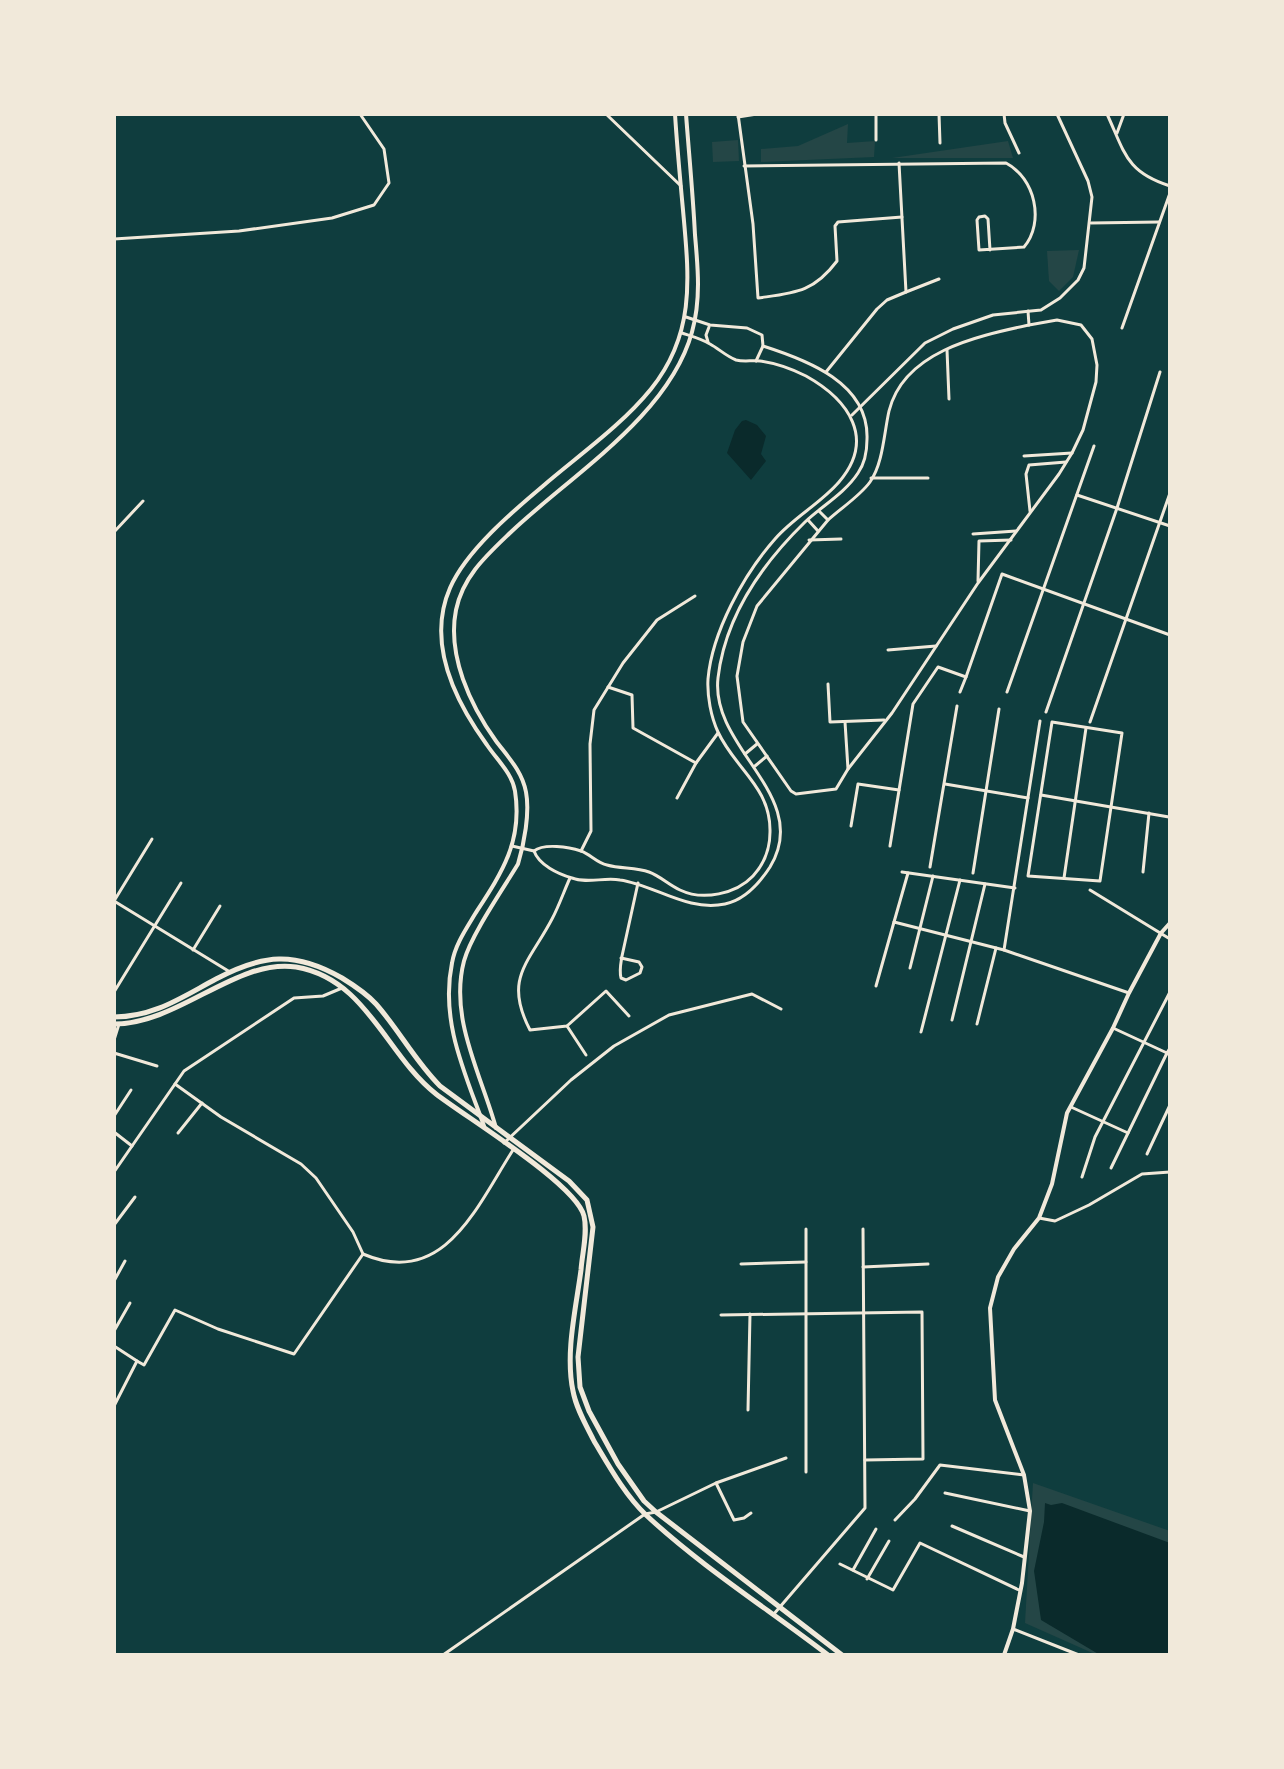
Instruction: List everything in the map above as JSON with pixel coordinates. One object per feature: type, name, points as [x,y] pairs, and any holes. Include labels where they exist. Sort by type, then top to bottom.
[{"type":"main road","points":[[114,1017],[145,1014],[166,1007],[261,959],[292,958],[310,962],[367,995],[387,1017],[424,1069],[496,1129],[513,1150],[563,1186],[575,1199],[584,1218],[572,1348],[572,1390],[594,1440],[618,1480],[645,1514],[828,1655]]},
{"type":"main road","points":[[116,1024],[145,1021],[270,967],[295,967],[312,972],[361,1002],[421,1080],[486,1130],[581,1191],[590,1209],[593,1227],[578,1357],[580,1387],[589,1411],[618,1464],[644,1501],[656,1512],[842,1655]]},
{"type":"street","points":[[114,239],[285,225],[332,218],[374,205],[389,183],[384,149],[360,114]]},
{"type":"street","points":[[606,114],[681,186]]},
{"type":"street","points":[[486,1130],[454,1042],[448,1001],[451,964],[462,936],[503,872],[512,846],[516,817],[515,789],[465,710],[445,669],[440,636],[449,590],[471,555],[529,498],[652,388],[682,333],[689,294],[675,114]]},
{"type":"street","points":[[498,1138],[459,1003],[464,961],[518,864],[527,809],[525,787],[514,764],[493,738],[467,688],[456,659],[454,627],[461,595],[479,564],[537,507],[613,444],[659,395],[681,359],[695,320],[698,279],[686,114]]},
{"type":"street","points":[[757,114],[738,115],[753,224],[758,298],[798,293],[821,280],[837,261],[835,226],[838,222],[902,217]]},
{"type":"street","points":[[876,114],[876,140]]},
{"type":"street","points":[[939,114],[940,143]]},
{"type":"street","points":[[1004,114],[1019,153]]},
{"type":"street","points":[[851,416],[925,343],[993,315],[1041,310],[1060,298],[1078,280],[1084,268],[1092,197],[1088,181],[1057,114]]},
{"type":"street","points":[[1107,114],[1134,169],[1149,180],[1170,186]]},
{"type":"street","points":[[1116,134],[1124,114]]},
{"type":"street","points":[[899,163],[906,292]]},
{"type":"street","points":[[744,166],[1006,163],[1016,168],[1033,192],[1033,232],[1024,247],[990,250],[978,249],[979,217],[988,219],[990,250]]},
{"type":"street","points":[[1122,328],[1170,193]]},
{"type":"street","points":[[1091,223],[1160,222]]},
{"type":"street","points":[[826,372],[860,327],[887,300],[939,279]]},
{"type":"street","points":[[1041,310],[1042,323]]},
{"type":"street","points":[[1028,311],[1029,325]]},
{"type":"street","points":[[686,317],[762,335],[763,346],[756,361]]},
{"type":"street","points":[[1057,320],[1081,325],[1092,339],[1097,365],[1096,382],[1083,430],[1072,453],[834,791],[796,794],[743,722],[737,676],[743,642],[757,606],[809,540],[871,478],[891,402],[903,382],[930,358],[976,336],[1042,323],[1057,320]]},
{"type":"street","points":[[708,342],[706,335],[710,325]]},
{"type":"street","points":[[534,851],[543,846],[581,851],[605,865],[651,872],[682,892],[698,896],[717,895],[736,888],[752,877],[764,861],[770,841],[771,819],[765,799],[718,733],[708,682],[712,651],[722,624],[775,539],[837,484],[852,464],[857,445],[851,416],[830,391],[803,374],[775,364],[736,360],[708,342],[682,333]]},
{"type":"street","points":[[512,846],[534,851],[542,863],[570,878],[582,881],[604,878],[638,883],[671,898],[712,905],[726,904],[744,896],[757,886],[772,864],[779,844],[780,823],[776,804],[725,718],[718,683],[723,647],[745,597],[764,568],[810,518],[860,472],[866,456],[867,420],[862,407],[838,380],[804,360],[763,346]]},
{"type":"street","points":[[947,350],[949,399]]},
{"type":"street","points":[[1046,712],[1117,508],[1160,372]]},
{"type":"street","points":[[1007,692],[1094,446]]},
{"type":"street","points":[[1024,456],[1072,453]]},
{"type":"street","points":[[1030,511],[1026,474],[1029,465],[1066,462]]},
{"type":"street","points":[[871,478],[928,478]]},
{"type":"street","points":[[1090,722],[1170,493]]},
{"type":"street","points":[[1077,495],[1170,526]]},
{"type":"street","points":[[114,532],[143,501]]},
{"type":"street","points":[[806,511],[818,531]]},
{"type":"street","points":[[819,511],[828,520]]},
{"type":"street","points":[[973,534],[1016,531]]},
{"type":"street","points":[[809,540],[841,539]]},
{"type":"street","points":[[978,583],[979,541],[1011,540]]},
{"type":"street","points":[[960,692],[1002,574],[1170,635]]},
{"type":"street","points":[[581,851],[591,831],[590,744],[594,710],[623,663],[657,620],[695,596]]},
{"type":"street","points":[[888,650],[936,646]]},
{"type":"street","points":[[890,846],[913,704],[938,667],[966,677]]},
{"type":"street","points":[[828,684],[830,722],[884,720]]},
{"type":"street","points":[[608,687],[632,695],[633,728],[696,763]]},
{"type":"street","points":[[930,867],[957,706]]},
{"type":"street","points":[[973,873],[999,709]]},
{"type":"street","points":[[715,722],[725,718]]},
{"type":"street","points":[[1004,950],[1040,721]]},
{"type":"street","points":[[845,722],[848,769]]},
{"type":"street","points":[[1052,722],[1086,728],[1122,733],[1100,881],[1028,876],[1052,722]]},
{"type":"street","points":[[1064,878],[1086,728]]},
{"type":"street","points":[[677,798],[696,763],[718,733]]},
{"type":"street","points":[[745,754],[758,743]]},
{"type":"street","points":[[754,767],[767,756]]},
{"type":"street","points":[[851,826],[858,784],[899,790]]},
{"type":"street","points":[[945,784],[1029,798]]},
{"type":"street","points":[[1041,795],[1170,819]]},
{"type":"street","points":[[1143,872],[1149,813]]},
{"type":"street","points":[[152,839],[114,901],[230,972]]},
{"type":"street","points":[[876,986],[905,872],[1015,888]]},
{"type":"street","points":[[910,968],[933,876]]},
{"type":"street","points":[[570,878],[552,919],[520,972],[520,1010],[530,1030],[567,1026],[606,991],[629,1016]]},
{"type":"street","points":[[921,1032],[960,880]]},
{"type":"street","points":[[114,992],[181,883]]},
{"type":"street","points":[[621,958],[639,962],[642,967],[640,973],[626,980],[621,978],[621,958],[638,883]]},
{"type":"street","points":[[952,1020],[985,884]]},
{"type":"street","points":[[1090,890],[1170,939]]},
{"type":"street","points":[[193,950],[220,906]]},
{"type":"street","points":[[894,922],[1004,950],[1129,993]]},
{"type":"street","points":[[1004,1655],[1021,1591],[1030,1511],[1024,1475],[995,1400],[990,1308],[998,1277],[1014,1249],[1039,1218],[1052,1184],[1071,1107],[1161,933],[1170,923]]},
{"type":"street","points":[[977,1024],[996,948]]},
{"type":"street","points":[[114,1172],[184,1071],[294,998],[323,996],[342,988]]},
{"type":"street","points":[[1082,1177],[1102,1122],[1170,992]]},
{"type":"street","points":[[506,1140],[602,1055],[669,1015],[752,994],[781,1009]]},
{"type":"street","points":[[114,1040],[116,1024]]},
{"type":"street","points":[[567,1026],[586,1055]]},
{"type":"street","points":[[1113,1028],[1168,1054]]},
{"type":"street","points":[[1111,1168],[1170,1048]]},
{"type":"street","points":[[114,1053],[157,1066]]},
{"type":"street","points":[[175,1084],[309,1171],[353,1232],[363,1254],[392,1264],[421,1261],[444,1249],[467,1222],[513,1150]]},
{"type":"street","points":[[114,1116],[131,1090]]},
{"type":"street","points":[[474,1095],[487,1097]]},
{"type":"street","points":[[178,1133],[202,1103]]},
{"type":"street","points":[[1147,1154],[1170,1105]]},
{"type":"street","points":[[1071,1107],[1128,1133]]},
{"type":"street","points":[[114,1132],[132,1146]]},
{"type":"street","points":[[1039,1218],[1055,1221],[1142,1174],[1170,1172]]},
{"type":"street","points":[[114,1225],[135,1197]]},
{"type":"street","points":[[806,1229],[806,1472]]},
{"type":"street","points":[[773,1615],[865,1508],[863,1229]]},
{"type":"street","points":[[114,1346],[144,1365],[175,1310],[218,1329],[294,1354],[363,1254]]},
{"type":"street","points":[[114,1281],[125,1261]]},
{"type":"street","points":[[741,1264],[806,1262]]},
{"type":"street","points":[[863,1267],[928,1264]]},
{"type":"street","points":[[114,1331],[130,1303]]},
{"type":"street","points":[[721,1315],[922,1312],[923,1459],[865,1460]]},
{"type":"street","points":[[748,1410],[750,1314]]},
{"type":"street","points":[[114,1406],[137,1361]]},
{"type":"street","points":[[443,1655],[645,1514],[656,1512],[716,1483],[786,1458]]},
{"type":"street","points":[[895,1520],[940,1465],[1024,1475]]},
{"type":"street","points":[[716,1483],[734,1520],[751,1513]]},
{"type":"street","points":[[945,1493],[1030,1511]]},
{"type":"street","points":[[952,1526],[1024,1557]]},
{"type":"street","points":[[853,1570],[876,1529]]},
{"type":"street","points":[[867,1579],[889,1541]]},
{"type":"street","points":[[840,1564],[890,1590],[894,1589],[920,1543],[1021,1591]]},
{"type":"street","points":[[1013,1629],[1079,1655]]},
{"type":"shaded area","points":[[848,124],[847,143],[875,141],[874,157],[761,162],[761,149],[798,146]]},
{"type":"shaded area","points":[[738,140],[739,161],[713,162],[712,142]]},
{"type":"shaded area","points":[[1008,141],[1013,158],[892,158]]},
{"type":"shaded area","points":[[1079,250],[1073,277],[1059,291],[1049,281],[1047,251]]},
{"type":"shaded area","points":[[746,420],[757,425],[766,436],[761,454],[766,461],[751,480],[727,453],[735,430]]},
{"type":"shaded area","points":[[1033,1483],[1170,1531],[1170,1655],[1097,1655],[1025,1623]]},
{"type":"shaded area","points":[[1045,1503],[1062,1503],[1170,1543],[1170,1655],[1100,1655],[1041,1620],[1034,1571]]}]
